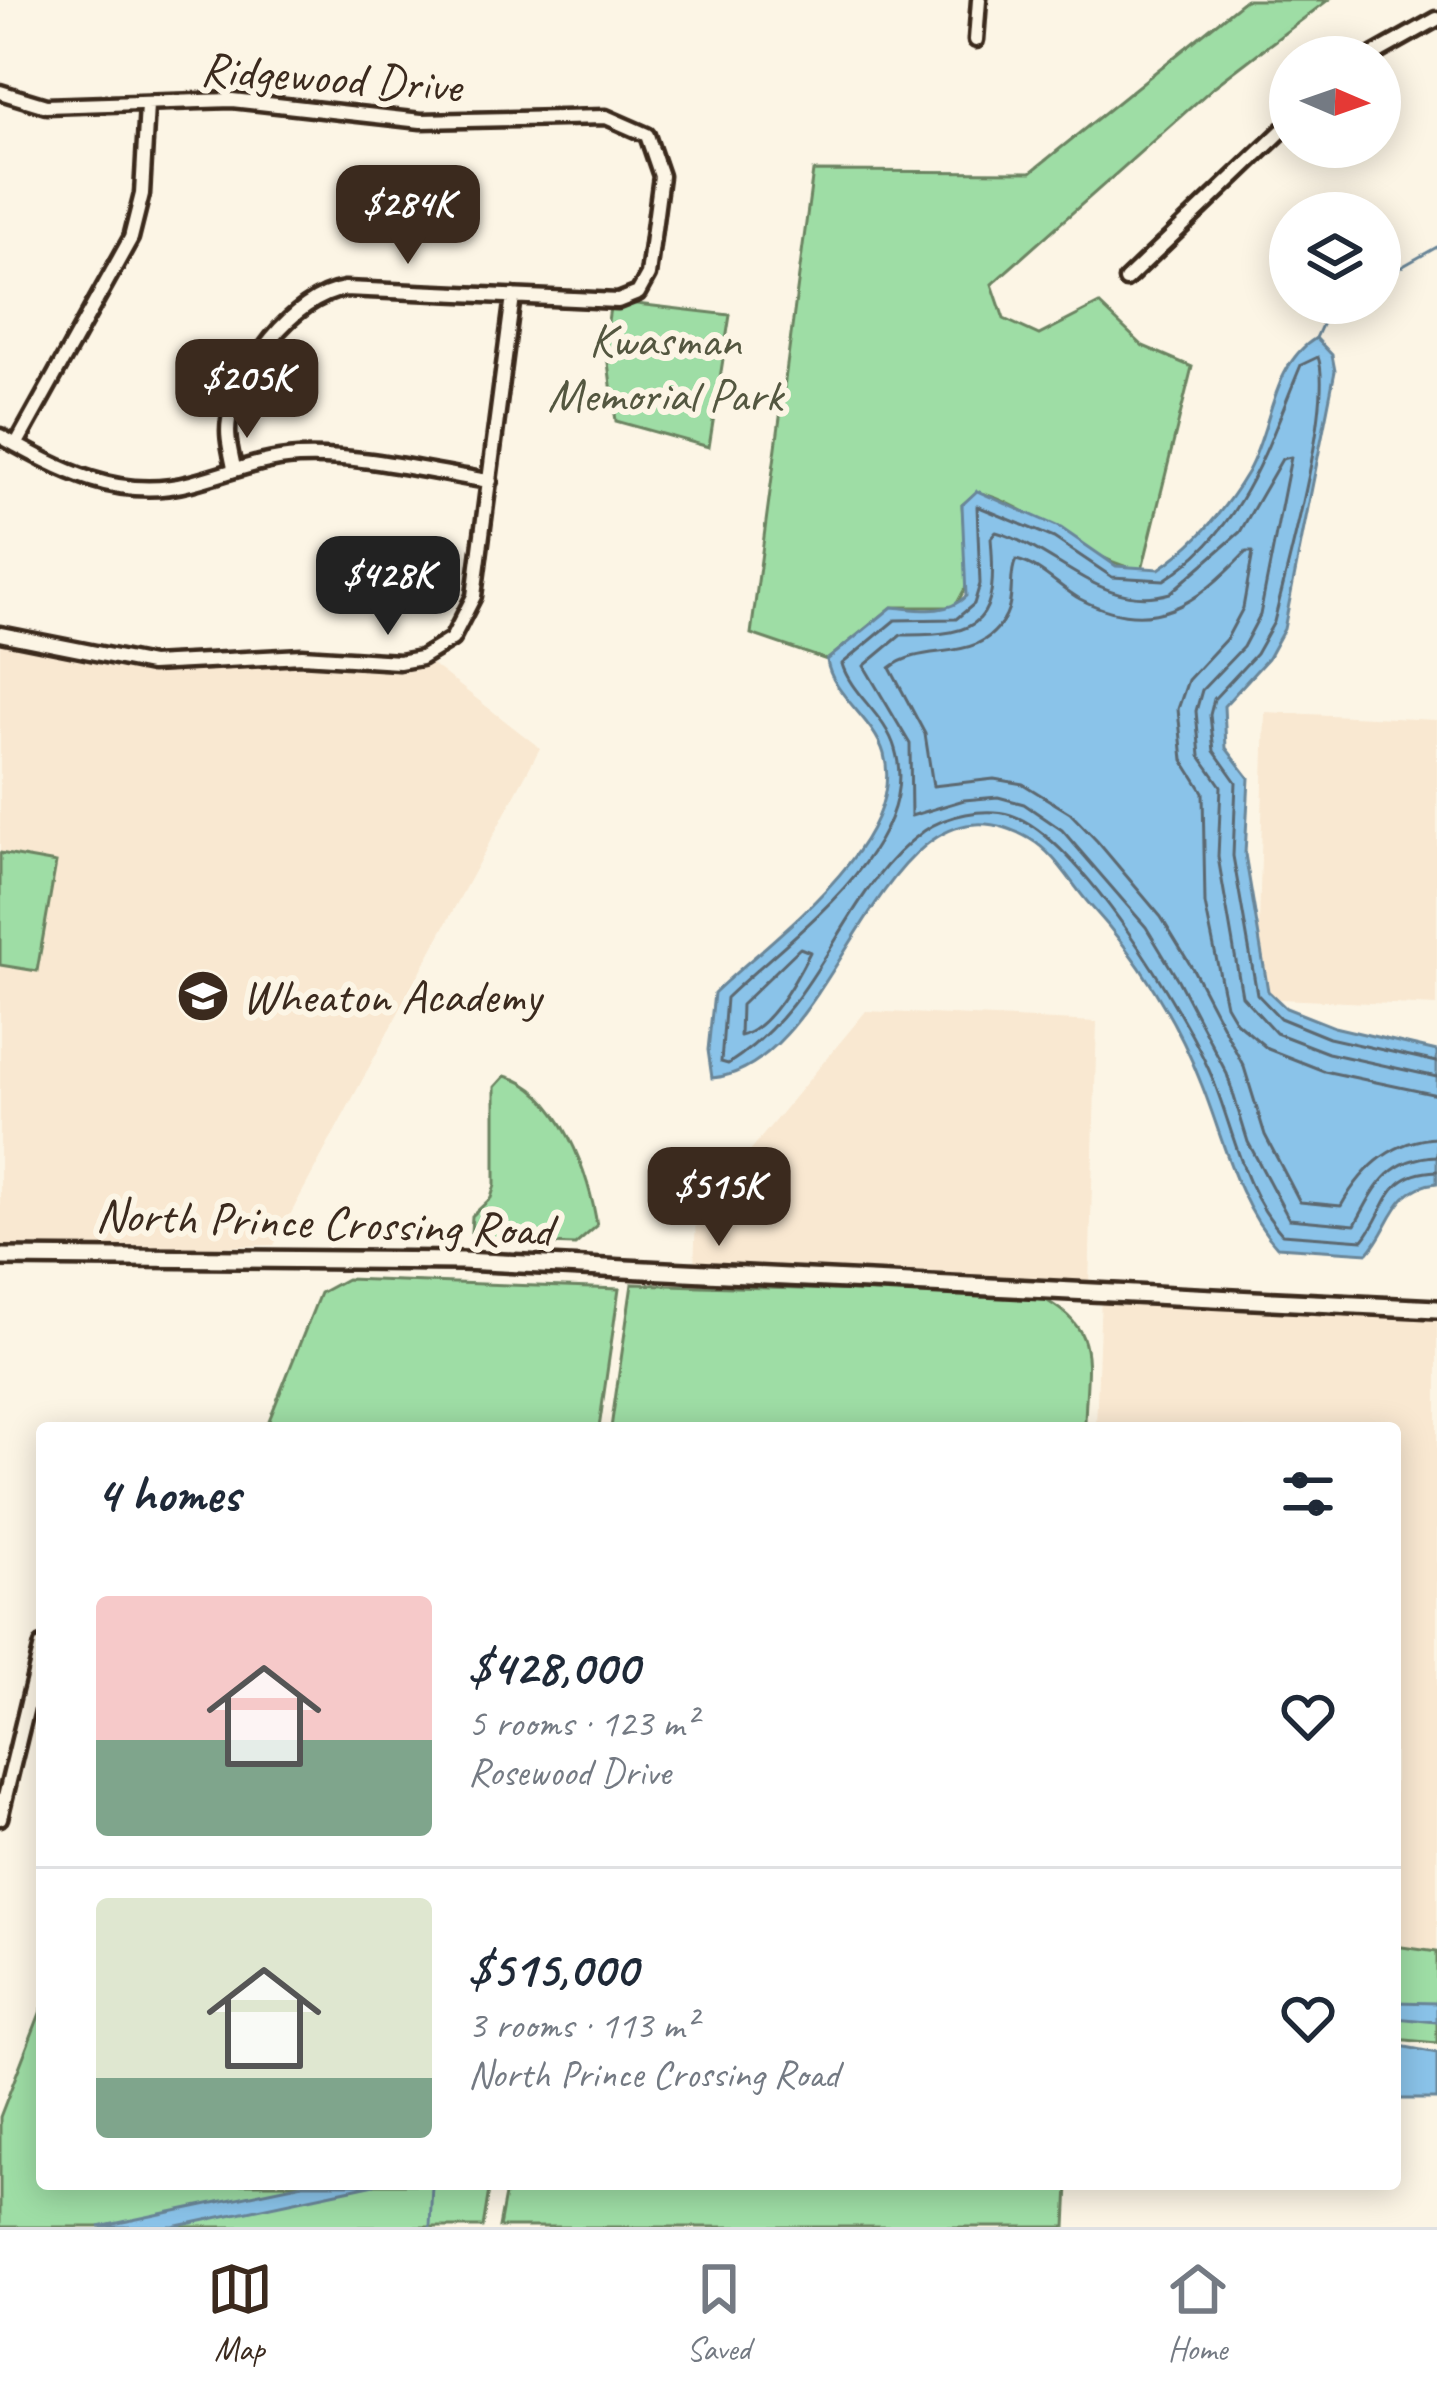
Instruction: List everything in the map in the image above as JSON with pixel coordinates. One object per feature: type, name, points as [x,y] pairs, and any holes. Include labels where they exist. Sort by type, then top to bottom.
[{"type":"street","points":[[976,40],[979,0]]},
{"type":"street","points":[[1401,39],[1437,19]]},
{"type":"street","name":"Ridgewood Drive","points":[[0,92],[46,106],[250,101],[454,122],[606,117],[629,123],[650,142],[661,176],[642,290],[618,301],[513,296]]},
{"type":"street","points":[[16,445],[131,238],[142,194],[147,105]]},
{"type":"street","points":[[1126,280],[1269,143]]},
{"type":"street","points":[[0,634],[72,652],[164,665],[302,656],[399,662],[421,658],[452,639],[470,609],[513,296],[345,289],[294,308],[232,412],[228,430],[234,468]]},
{"type":"street","points":[[0,436],[80,478],[137,489],[184,485],[234,468],[322,458],[490,481]]},
{"type":"street","name":"North Prince Crossing Road","points":[[0,1257],[462,1261],[1437,1309]]},
{"type":"street","points":[[0,1819],[36,1670]]},
{"type":"shaded area","name":"Wheaton Academy","points":[[0,637],[161,669],[277,661],[378,666],[428,661],[540,748],[274,1245],[0,1253]]},
{"type":"shaded area","points":[[1265,712],[1437,720],[1437,1006],[1257,998]]},
{"type":"shaded area","points":[[866,1011],[1097,1022],[1089,1286],[694,1269],[696,1216]]},
{"type":"shaded area","points":[[1101,1295],[1437,1312],[1437,1952],[1401,1947],[1401,1422],[1096,1422]]},
{"type":"green space","points":[[1245,0],[1328,0],[1281,36],[1269,36],[1269,45],[1215,86],[992,284],[1004,319],[1039,335],[1099,304],[1143,346],[1192,367],[1142,570],[1102,557],[1020,509],[977,492],[962,505],[968,583],[955,607],[892,607],[827,660],[751,634],[813,171],[1031,172]]},
{"type":"green space","name":"Kwasman Memorial Park","points":[[611,301],[730,315],[709,447],[616,421],[605,341]]},
{"type":"green space","points":[[0,853],[56,863],[37,971],[0,965]]},
{"type":"green space","points":[[505,1076],[542,1098],[580,1161],[597,1226],[575,1245],[482,1242],[471,1232],[472,1216],[491,1198],[495,1185],[495,1087]]},
{"type":"green space","points":[[346,1279],[619,1289],[600,1422],[268,1422],[320,1293]]},
{"type":"green space","points":[[632,1284],[1038,1296],[1073,1321],[1086,1350],[1085,1422],[612,1422]]},
{"type":"green space","points":[[1401,1947],[1437,1952],[1437,2043],[1401,2040]]},
{"type":"green space","points":[[36,2024],[36,2190],[489,2190],[483,2227],[0,2227],[0,2117]]},
{"type":"green space","points":[[506,2190],[1068,2190],[1066,2227],[499,2227]]},
{"type":"water","points":[[1316,338],[1332,355],[1335,371],[1284,629],[1268,658],[1224,706],[1226,748],[1249,778],[1245,854],[1268,991],[1286,1008],[1334,1027],[1437,1051],[1437,1183],[1422,1186],[1402,1200],[1368,1253],[1277,1247],[1241,1190],[1191,1059],[1139,967],[1048,853],[1030,839],[979,824],[935,838],[898,873],[795,1024],[757,1061],[712,1078],[708,1050],[714,993],[799,917],[856,854],[876,821],[886,788],[879,741],[836,684],[827,660],[892,607],[941,609],[966,596],[962,505],[977,491],[1061,528],[1116,566],[1159,569],[1198,537],[1239,485],[1256,454],[1281,381],[1301,350]]},
{"type":"water","points":[[1401,2002],[1437,2003],[1437,2022],[1401,2019]]},
{"type":"water","points":[[1401,2046],[1437,2053],[1437,2099],[1401,2099]]},
{"type":"water","points":[[275,2190],[347,2190],[173,2227],[99,2227]]},
{"type":"waterway","points":[[1401,267],[1437,247]]},
{"type":"waterway","points":[[1316,338],[1322,324]]},
{"type":"waterway","points":[[430,2227],[432,2190]]},
{"type":"place","name":"Wheaton Academy","points":[[203,996]]}]
